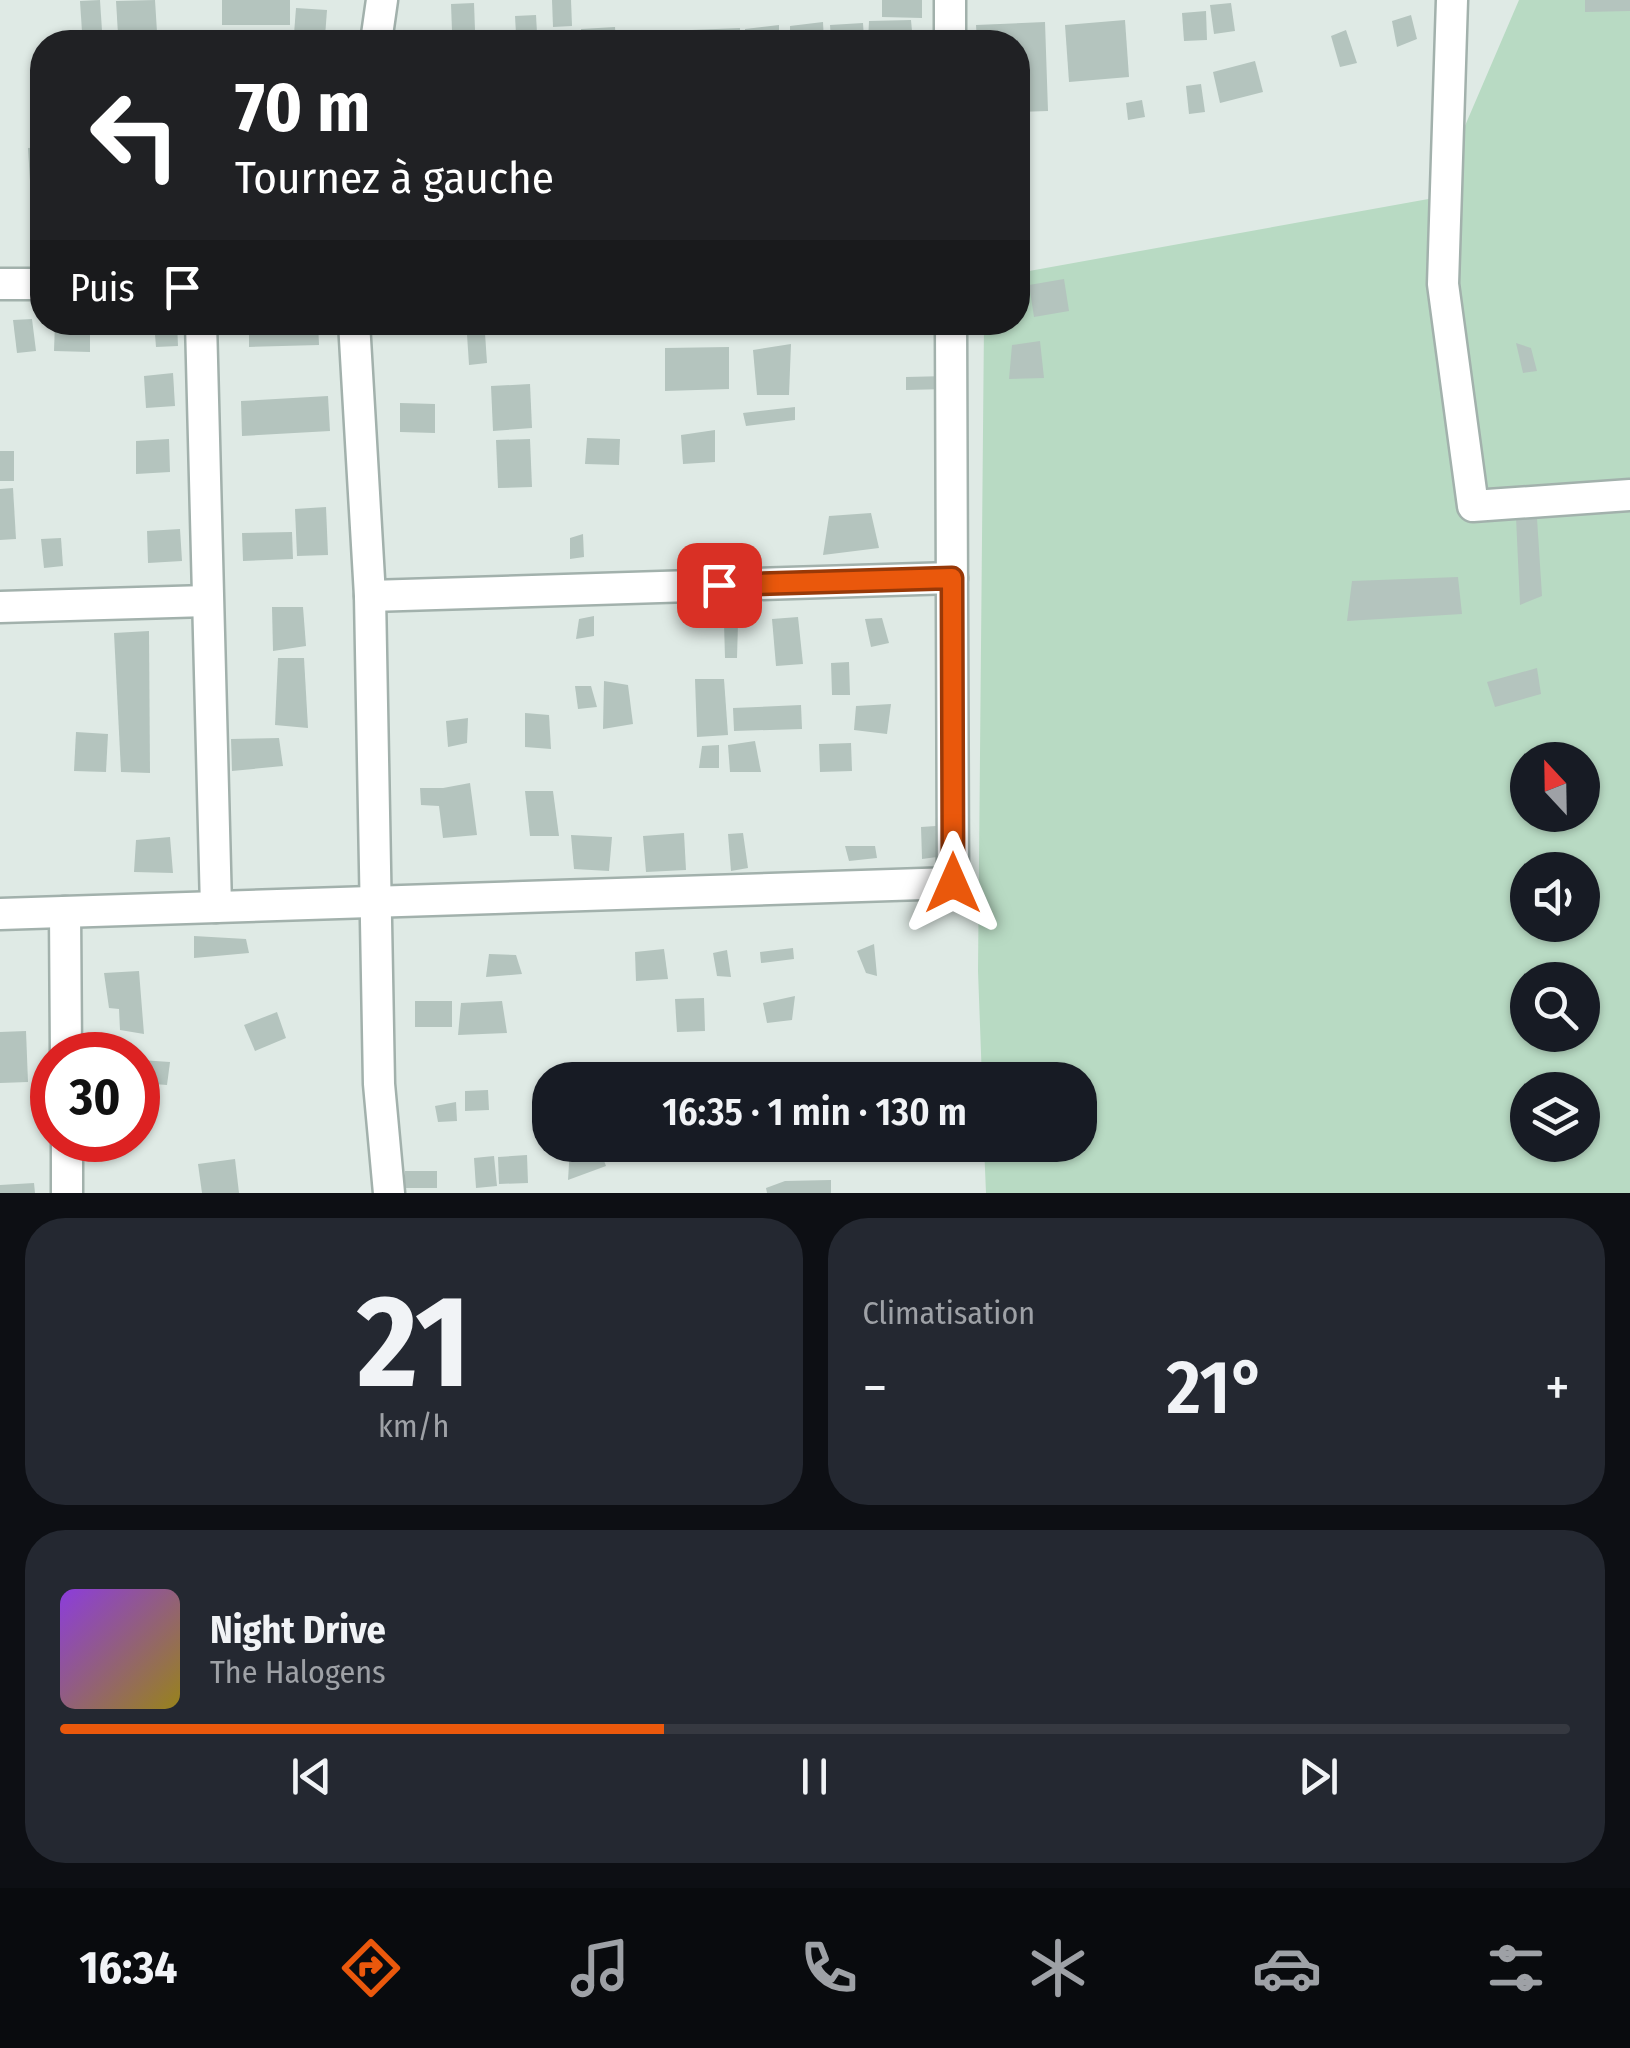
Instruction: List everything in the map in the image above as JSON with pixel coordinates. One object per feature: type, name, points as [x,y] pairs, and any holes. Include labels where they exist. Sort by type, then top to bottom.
[{"type":"street","points":[[378,30],[382,0]]},
{"type":"street","points":[[950,0],[950,30]]},
{"type":"street","points":[[1452,0],[1443,284],[1473,506],[1630,495]]},
{"type":"street","points":[[0,284],[30,284]]},
{"type":"street","points":[[201,335],[216,906]]},
{"type":"street","points":[[355,335],[370,596],[379,1084],[390,1193]]},
{"type":"street","points":[[0,914],[953,883],[951,335]]},
{"type":"street","points":[[370,596],[952,578]]},
{"type":"street","points":[[0,608],[207,601]]},
{"type":"street","points":[[65,912],[66,1032]]},
{"type":"street","points":[[67,1162],[68,1193]]},
{"type":"green space","points":[[1519,0],[1630,0],[1630,1193],[986,1193],[985,1162],[1097,1162],[1097,1062],[981,1062],[978,971],[984,335],[1030,335],[1030,271],[1434,198]]},
{"type":"building","points":[[100,0],[102,30],[82,30],[80,1]]},
{"type":"building","points":[[155,0],[157,30],[118,30],[116,1]]},
{"type":"building","points":[[222,0],[290,0],[290,25],[222,25]]},
{"type":"building","points":[[552,0],[571,0],[572,26],[553,27]]},
{"type":"building","points":[[882,0],[922,0],[922,18],[882,17]]},
{"type":"building","points":[[1585,0],[1630,0],[1630,11],[1585,12]]},
{"type":"building","points":[[474,3],[475,30],[452,30],[451,4]]},
{"type":"building","points":[[1231,3],[1235,31],[1214,34],[1210,5]]},
{"type":"building","points":[[296,8],[327,10],[326,30],[294,30]]},
{"type":"building","points":[[1206,11],[1207,40],[1184,41],[1182,13]]},
{"type":"building","points":[[536,15],[537,30],[516,30],[515,16]]},
{"type":"building","points":[[1411,15],[1417,39],[1397,47],[1392,21]]},
{"type":"building","points":[[911,20],[912,30],[869,30],[869,21]]},
{"type":"building","points":[[1125,20],[1129,77],[1069,82],[1065,25]]},
{"type":"building","points":[[823,22],[823,30],[790,30],[790,26]]},
{"type":"building","points":[[1045,22],[1048,111],[1030,112],[1030,30],[976,30],[976,25]]},
{"type":"building","points":[[863,23],[863,30],[830,30],[830,25]]},
{"type":"building","points":[[779,25],[779,30],[745,29]]},
{"type":"building","points":[[615,27],[615,30],[581,30]]},
{"type":"building","points":[[1346,30],[1357,63],[1340,67],[1331,36]]},
{"type":"building","points":[[1255,61],[1263,92],[1220,103],[1213,72]]},
{"type":"building","points":[[1201,84],[1205,112],[1189,114],[1186,86]]},
{"type":"building","points":[[1142,100],[1145,117],[1128,120],[1126,103]]},
{"type":"building","points":[[1064,279],[1069,311],[1034,317],[1030,285]]},
{"type":"building","points":[[30,319],[36,351],[17,353],[13,320]]},
{"type":"building","points":[[55,335],[90,335],[90,352],[54,351]]},
{"type":"building","points":[[155,335],[178,335],[178,346],[156,347]]},
{"type":"building","points":[[249,335],[319,335],[319,345],[249,347]]},
{"type":"building","points":[[467,335],[485,335],[487,363],[469,365]]},
{"type":"building","points":[[1040,341],[1044,378],[1009,379],[1012,345]]},
{"type":"building","points":[[1516,343],[1531,348],[1537,371],[1523,373]]},
{"type":"building","points":[[791,344],[789,395],[757,395],[753,350]]},
{"type":"building","points":[[729,347],[729,389],[665,391],[665,348]]},
{"type":"building","points":[[173,373],[175,406],[146,408],[144,376]]},
{"type":"building","points":[[947,376],[947,389],[906,390],[906,377]]},
{"type":"building","points":[[530,384],[532,428],[493,431],[491,386]]},
{"type":"building","points":[[328,396],[330,431],[242,436],[241,401]]},
{"type":"building","points":[[400,403],[435,404],[435,433],[400,432]]},
{"type":"building","points":[[795,407],[795,420],[746,426],[743,413]]},
{"type":"building","points":[[715,430],[715,462],[683,464],[681,435]]},
{"type":"building","points":[[587,438],[620,439],[619,465],[585,464]]},
{"type":"building","points":[[169,439],[170,472],[136,474],[136,441]]},
{"type":"building","points":[[530,439],[532,487],[498,488],[496,440]]},
{"type":"building","points":[[0,451],[14,451],[14,481],[0,481]]},
{"type":"building","points":[[13,488],[16,539],[0,540],[0,489]]},
{"type":"building","points":[[326,507],[328,555],[297,556],[295,509]]},
{"type":"building","points":[[871,513],[879,548],[823,555],[829,516]]},
{"type":"building","points":[[1516,517],[1537,518],[1542,596],[1520,605]]},
{"type":"building","points":[[180,529],[182,561],[148,563],[147,531]]},
{"type":"building","points":[[292,532],[293,559],[243,561],[242,533]]},
{"type":"building","points":[[583,534],[584,557],[570,559],[570,538]]},
{"type":"building","points":[[61,538],[63,566],[44,568],[41,539]]},
{"type":"building","points":[[1458,577],[1462,614],[1347,621],[1352,581]]},
{"type":"building","points":[[272,607],[303,607],[306,646],[273,651]]},
{"type":"building","points":[[594,616],[594,636],[576,639],[579,619]]},
{"type":"building","points":[[798,617],[803,664],[776,666],[772,619]]},
{"type":"building","points":[[882,618],[889,643],[871,647],[865,619]]},
{"type":"building","points":[[724,623],[738,623],[737,658],[725,658]]},
{"type":"building","points":[[149,631],[150,773],[121,772],[114,633]]},
{"type":"building","points":[[278,658],[304,658],[308,728],[275,725]]},
{"type":"building","points":[[849,662],[850,695],[832,695],[831,663]]},
{"type":"building","points":[[1537,668],[1541,694],[1495,707],[1487,682]]},
{"type":"building","points":[[695,679],[724,679],[728,735],[697,737]]},
{"type":"building","points":[[604,681],[628,685],[633,724],[603,729]]},
{"type":"building","points":[[575,686],[591,686],[597,707],[578,709]]},
{"type":"building","points":[[891,704],[887,734],[854,730],[856,706]]},
{"type":"building","points":[[801,705],[802,729],[734,731],[733,708]]},
{"type":"building","points":[[525,713],[549,715],[551,749],[525,747]]},
{"type":"building","points":[[468,718],[467,743],[448,747],[446,721]]},
{"type":"building","points":[[76,732],[108,734],[106,772],[74,771]]},
{"type":"building","points":[[279,738],[283,766],[232,771],[231,739]]},
{"type":"building","points":[[755,741],[761,772],[730,772],[728,745]]},
{"type":"building","points":[[851,743],[852,771],[820,772],[819,744]]},
{"type":"building","points":[[719,745],[719,768],[699,768],[702,746]]},
{"type":"building","points":[[470,783],[477,835],[443,838],[439,806],[421,805],[420,788]]},
{"type":"building","points":[[525,791],[553,791],[559,836],[530,836]]},
{"type":"building","points":[[936,826],[937,857],[922,859],[921,827]]},
{"type":"building","points":[[684,833],[686,870],[646,872],[643,836]]},
{"type":"building","points":[[743,833],[748,868],[731,871],[728,834]]},
{"type":"building","points":[[571,835],[612,837],[609,871],[574,869]]},
{"type":"building","points":[[170,837],[173,873],[134,872],[136,840]]},
{"type":"building","points":[[845,846],[875,846],[877,858],[849,861]]},
{"type":"building","points":[[194,936],[246,939],[249,953],[194,958]]},
{"type":"building","points":[[874,944],[877,976],[866,973],[857,951]]},
{"type":"building","points":[[793,948],[794,959],[761,963],[760,952]]},
{"type":"building","points":[[664,949],[668,979],[636,981],[635,952]]},
{"type":"building","points":[[727,950],[731,977],[717,976],[713,953]]},
{"type":"building","points":[[489,954],[516,955],[522,974],[486,977]]},
{"type":"building","points":[[139,971],[144,1032],[120,1030],[119,1009],[109,1008],[104,973]]},
{"type":"building","points":[[795,996],[792,1020],[767,1023],[763,1003]]},
{"type":"building","points":[[704,998],[705,1031],[677,1032],[675,999]]},
{"type":"building","points":[[415,1001],[452,1001],[452,1027],[415,1027]]},
{"type":"building","points":[[502,1001],[507,1033],[458,1035],[461,1003]]},
{"type":"building","points":[[277,1012],[286,1038],[255,1051],[244,1025]]},
{"type":"building","points":[[26,1031],[28,1082],[0,1083],[0,1032]]},
{"type":"building","points":[[160,1061],[170,1062],[167,1085],[160,1084]]},
{"type":"building","points":[[488,1090],[489,1110],[465,1111],[465,1091]]},
{"type":"building","points":[[456,1102],[457,1121],[438,1122],[435,1106]]},
{"type":"building","points":[[527,1155],[528,1183],[499,1184],[498,1157]]},
{"type":"building","points":[[494,1156],[497,1186],[476,1188],[474,1158]]},
{"type":"building","points":[[235,1159],[239,1193],[202,1193],[198,1164]]},
{"type":"building","points":[[569,1162],[604,1162],[606,1166],[568,1180]]},
{"type":"building","points":[[405,1171],[437,1171],[437,1188],[405,1188]]},
{"type":"building","points":[[831,1180],[831,1193],[767,1193],[766,1188],[785,1181]]},
{"type":"building","points":[[34,1183],[35,1193],[0,1193],[0,1185]]},
{"type":"route","points":[[719,585],[952,578],[953,883]]}]
